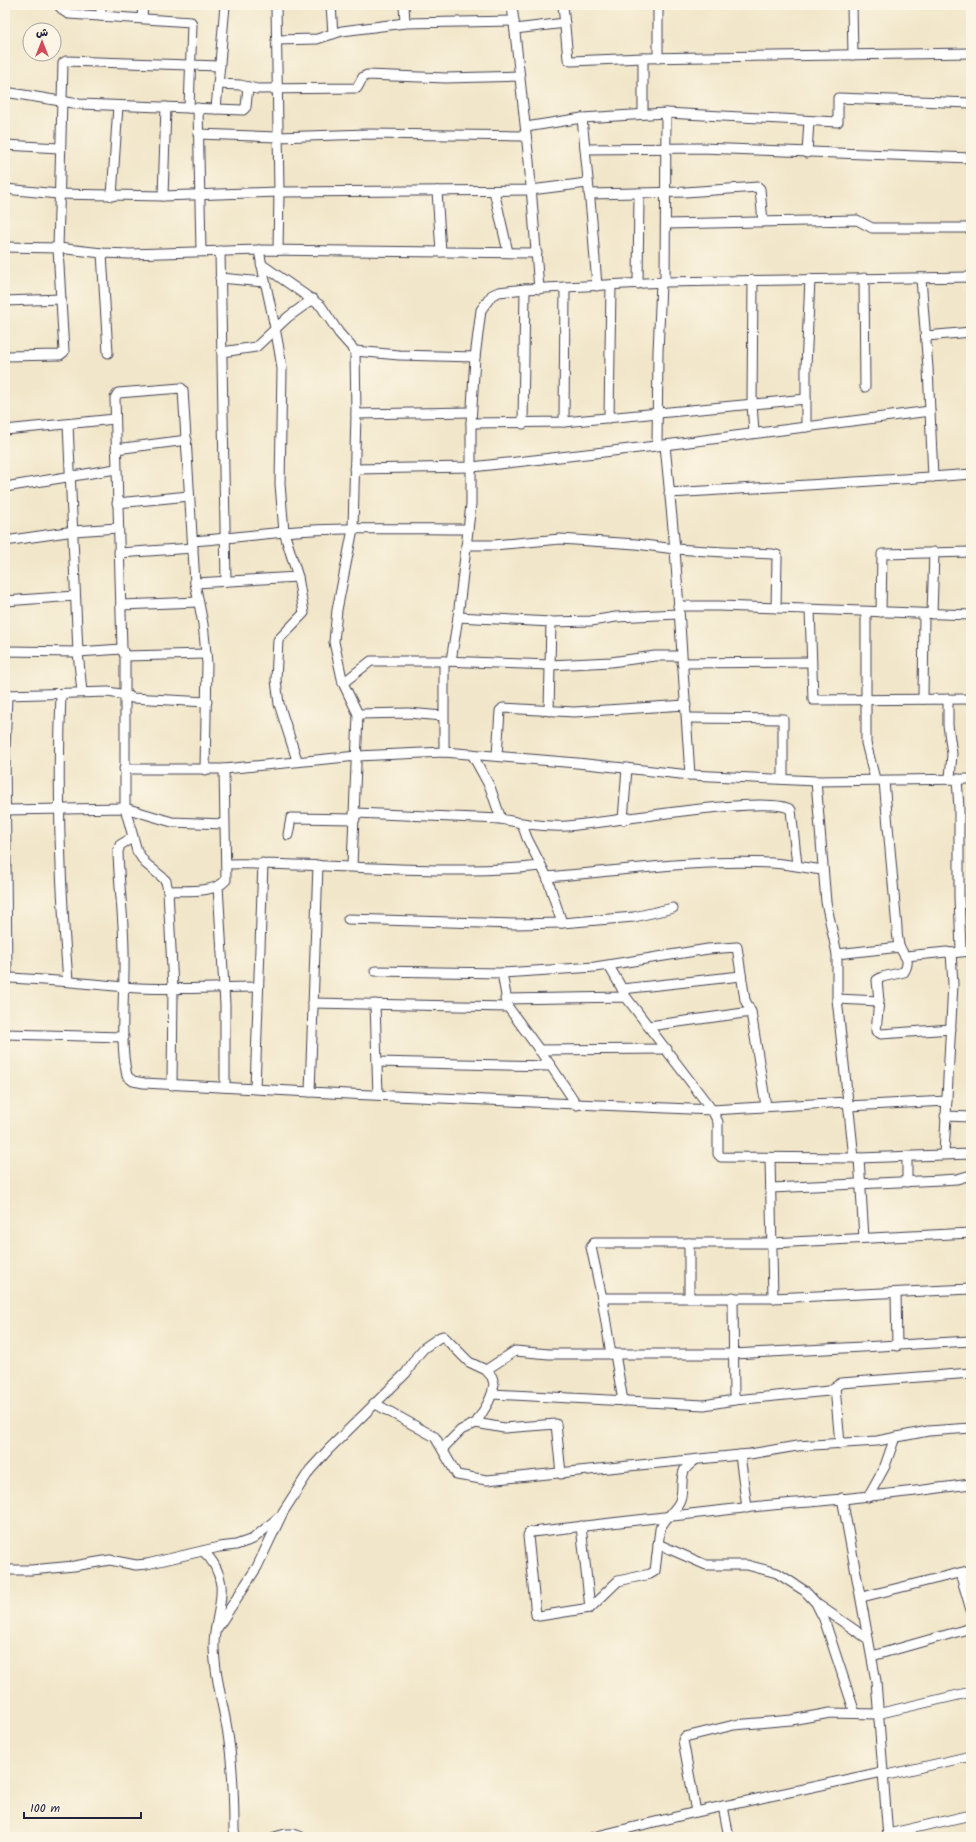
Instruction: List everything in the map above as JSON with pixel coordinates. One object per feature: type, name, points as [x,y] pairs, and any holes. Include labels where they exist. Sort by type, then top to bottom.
[{"type":"street","points":[[58,5],[69,14],[191,22],[193,108],[198,134],[201,251]]},
{"type":"street","points":[[101,5],[101,16]]},
{"type":"street","points":[[142,18],[143,5]]},
{"type":"street","points":[[216,109],[225,5]]},
{"type":"street","points":[[276,5],[279,192],[278,250]]},
{"type":"street","points":[[330,5],[333,34]]},
{"type":"street","points":[[404,5],[405,23]]},
{"type":"street","points":[[512,5],[526,131],[539,289]]},
{"type":"street","points":[[563,5],[569,61],[853,54],[971,54]]},
{"type":"street","points":[[658,5],[658,58]]},
{"type":"street","points":[[852,5],[853,54]]},
{"type":"street","points":[[276,40],[312,40],[342,31],[405,23],[514,25],[565,23]]},
{"type":"street","points":[[643,58],[643,114]]},
{"type":"street","points":[[5,356],[63,355],[58,248],[59,148],[62,102],[61,67],[66,61],[220,66]]},
{"type":"street","points":[[218,84],[240,85],[257,89],[357,88],[363,77],[367,75],[446,78],[520,76]]},
{"type":"street","points":[[5,92],[62,102],[118,106],[245,109],[248,87]]},
{"type":"street","points":[[198,134],[278,137],[526,131],[582,118],[666,113],[838,122],[838,98],[971,103]]},
{"type":"street","points":[[112,196],[118,106]]},
{"type":"street","points":[[163,196],[166,107]]},
{"type":"street","points":[[666,113],[666,224],[658,412],[675,549],[690,775]]},
{"type":"street","points":[[582,118],[596,286]]},
{"type":"street","points":[[807,153],[809,121]]},
{"type":"street","points":[[5,145],[59,148]]},
{"type":"street","points":[[585,149],[665,148],[807,153],[892,154],[971,158]]},
{"type":"street","points":[[5,190],[58,194],[163,196],[279,192],[531,190],[587,183]]},
{"type":"street","points":[[589,194],[760,188],[763,222]]},
{"type":"street","points":[[438,191],[441,252]]},
{"type":"street","points":[[494,191],[508,252]]},
{"type":"street","points":[[638,284],[640,193]]},
{"type":"street","points":[[666,224],[857,220],[872,228],[971,228]]},
{"type":"street","points":[[5,247],[58,248],[102,253],[130,254],[258,250],[537,253]]},
{"type":"street","points":[[258,250],[280,352],[282,369],[280,484],[284,532],[298,577],[304,613],[278,640],[276,680],[279,704],[297,760]]},
{"type":"street","points":[[220,251],[224,539],[226,581]]},
{"type":"street","points":[[102,253],[108,353]]},
{"type":"street","points":[[261,264],[321,306],[339,333],[355,351],[356,414],[353,529],[337,610],[334,642],[343,683],[358,714],[352,866]]},
{"type":"street","points":[[444,752],[443,716],[447,661],[458,617],[468,529],[472,467],[471,412],[475,356],[481,310],[492,295],[499,292],[525,289],[663,282],[971,276]]},
{"type":"street","points":[[220,278],[264,282]]},
{"type":"street","points":[[806,427],[810,278]]},
{"type":"street","points":[[864,278],[865,387]]},
{"type":"street","points":[[921,278],[926,336],[933,477]]},
{"type":"street","points":[[753,280],[752,404],[754,432]]},
{"type":"street","points":[[609,418],[611,285]]},
{"type":"street","points":[[564,422],[565,288]]},
{"type":"street","points":[[523,424],[525,289]]},
{"type":"street","points":[[5,302],[61,299]]},
{"type":"street","points":[[222,352],[256,347],[288,317],[313,299]]},
{"type":"street","points":[[926,336],[971,332]]},
{"type":"street","points":[[355,351],[386,355],[475,356]]},
{"type":"street","points":[[172,1084],[173,988],[168,891],[166,881],[140,859],[132,838],[125,808],[124,724],[126,694],[121,605],[115,419],[115,398],[118,392],[181,388],[183,390],[195,583],[206,654],[207,702],[205,770]]},
{"type":"street","points":[[471,423],[523,424],[564,422],[806,399]]},
{"type":"street","points":[[354,469],[472,467],[930,411]]},
{"type":"street","points":[[356,414],[471,412]]},
{"type":"street","points":[[5,430],[115,419]]},
{"type":"street","points":[[68,424],[74,531],[75,596],[82,692]]},
{"type":"street","points":[[116,449],[187,440]]},
{"type":"street","points":[[5,487],[71,475],[116,469]]},
{"type":"street","points":[[669,493],[810,484],[873,482],[971,474]]},
{"type":"street","points":[[117,503],[189,496]]},
{"type":"street","points":[[5,541],[74,531],[118,528]]},
{"type":"street","points":[[119,553],[193,545],[224,539],[284,532],[353,529],[468,529]]},
{"type":"street","points":[[466,545],[501,545],[560,539],[636,544],[675,549],[777,554],[776,608]]},
{"type":"street","points":[[923,699],[928,614],[934,552]]},
{"type":"street","points":[[881,612],[882,554],[971,552]]},
{"type":"street","points":[[195,583],[298,577]]},
{"type":"street","points":[[5,601],[75,596]]},
{"type":"street","points":[[121,605],[198,602]]},
{"type":"street","points":[[458,617],[551,622],[591,621],[678,610],[776,608],[928,614],[971,614]]},
{"type":"street","points":[[810,610],[813,700],[971,699]]},
{"type":"street","points":[[866,612],[866,742],[879,780],[900,947],[906,956],[908,966],[904,972],[882,977],[877,980],[879,1001],[876,1031],[878,1033],[905,1033],[951,1029]]},
{"type":"street","points":[[549,711],[551,622]]},
{"type":"street","points":[[5,652],[206,654]]},
{"type":"street","points":[[343,683],[371,661],[447,661],[550,665],[611,662],[655,656],[682,660],[811,662]]},
{"type":"street","points":[[207,702],[132,698],[126,694],[82,692],[6,695],[6,978],[68,981],[123,987],[258,987]]},
{"type":"street","points":[[61,694],[59,808],[68,981]]},
{"type":"street","points":[[948,699],[948,725],[952,754],[953,779],[960,808],[959,896],[961,951]]},
{"type":"street","points":[[496,755],[501,709],[597,711],[686,705]]},
{"type":"street","points":[[358,714],[443,716]]},
{"type":"street","points":[[687,718],[782,718],[783,779]]},
{"type":"street","points":[[124,769],[224,769],[297,760],[444,752],[496,755],[690,775],[816,781],[971,778]]},
{"type":"street","points":[[472,754],[490,788],[501,819]]},
{"type":"street","points":[[623,820],[626,768]]},
{"type":"street","points":[[168,891],[218,886],[226,880],[224,769]]},
{"type":"street","points":[[816,781],[826,902],[837,954],[837,999],[848,1104],[860,1184],[864,1238]]},
{"type":"street","points":[[288,835],[291,818],[355,816],[501,819],[522,824],[566,826],[623,820],[713,807],[750,805],[788,807],[791,810],[797,866]]},
{"type":"street","points":[[6,810],[125,808],[172,822],[224,824]]},
{"type":"street","points":[[522,824],[527,838],[547,877],[562,923]]},
{"type":"street","points":[[132,838],[120,845],[118,852],[124,940],[123,987],[125,1067],[127,1076],[133,1081],[144,1083],[310,1092],[712,1110],[766,1106],[947,1100]]},
{"type":"street","points":[[226,864],[263,863],[465,871],[507,870],[541,866]]},
{"type":"street","points":[[255,1088],[263,863]]},
{"type":"street","points":[[547,877],[680,865],[748,863],[797,866],[823,870]]},
{"type":"street","points":[[310,1092],[318,865]]},
{"type":"street","points":[[218,886],[224,987],[225,1087]]},
{"type":"street","points":[[348,919],[515,924],[562,923],[634,916],[673,908]]},
{"type":"street","points":[[375,971],[502,973],[609,966],[734,946],[737,947],[745,1000],[750,1012],[766,1106]]},
{"type":"street","points":[[837,954],[900,947]]},
{"type":"street","points":[[906,956],[971,951]]},
{"type":"street","points":[[944,1154],[953,984],[951,953]]},
{"type":"street","points":[[609,966],[624,993],[712,1110],[718,1122],[719,1156],[770,1158],[856,1158],[971,1154]]},
{"type":"street","points":[[502,973],[507,1003],[577,1105]]},
{"type":"street","points":[[313,1003],[507,1003],[624,993],[741,976]]},
{"type":"street","points":[[837,999],[879,1001]]},
{"type":"street","points":[[374,1004],[378,1095]]},
{"type":"street","points":[[649,1026],[750,1012]]},
{"type":"street","points":[[5,1034],[124,1037]]},
{"type":"street","points":[[539,1050],[667,1050]]},
{"type":"street","points":[[377,1062],[551,1066]]},
{"type":"street","points":[[945,1116],[971,1117]]},
{"type":"street","points":[[907,1156],[907,1182]]},
{"type":"street","points":[[770,1158],[773,1298]]},
{"type":"street","points":[[771,1188],[957,1179],[971,1175]]},
{"type":"street","points":[[623,1401],[592,1247],[594,1243],[772,1243],[971,1233]]},
{"type":"street","points":[[689,1243],[689,1297]]},
{"type":"street","points":[[602,1298],[773,1298],[971,1289]]},
{"type":"street","points":[[896,1293],[897,1346]]},
{"type":"street","points":[[733,1298],[734,1400]]},
{"type":"street","points":[[216,1630],[257,1567],[283,1512],[310,1470],[374,1403],[406,1373],[424,1348],[440,1336],[446,1338],[458,1353],[469,1362],[486,1370],[492,1377],[494,1384],[492,1394],[476,1423]]},
{"type":"street","points":[[486,1370],[515,1351],[549,1354],[734,1354],[971,1342]]},
{"type":"street","points":[[492,1394],[692,1405],[829,1391],[842,1383],[971,1373]]},
{"type":"street","points":[[835,1387],[840,1444]]},
{"type":"street","points":[[374,1403],[432,1434],[443,1448],[456,1474],[459,1476],[487,1480],[695,1460],[797,1446],[877,1441],[895,1437],[971,1428]]},
{"type":"street","points":[[443,1448],[461,1430],[476,1423],[504,1428],[556,1424],[561,1474]]},
{"type":"street","points":[[868,1497],[885,1466],[895,1437]]},
{"type":"street","points":[[740,1455],[747,1508]]},
{"type":"street","points":[[695,1460],[684,1471],[681,1499],[668,1516],[660,1529],[655,1571],[650,1574],[618,1581],[590,1608],[539,1616],[536,1615],[529,1533],[668,1516],[842,1498],[868,1497],[971,1484]]},
{"type":"street","points":[[842,1498],[862,1597],[876,1681],[888,1835],[971,1815]]},
{"type":"street","points":[[5,1570],[31,1570],[74,1566],[110,1560],[136,1565],[236,1545],[253,1539],[283,1512]]},
{"type":"street","points":[[581,1526],[590,1608]]},
{"type":"street","points":[[658,1544],[706,1565],[753,1565],[777,1573],[805,1590],[816,1604],[824,1618],[856,1713]]},
{"type":"street","points":[[203,1551],[218,1569],[221,1585],[221,1599],[214,1646],[217,1686],[226,1723],[234,1786],[234,1832],[236,1837]]},
{"type":"street","points":[[862,1597],[971,1570]]},
{"type":"street","points":[[960,1573],[971,1610]]},
{"type":"street","points":[[816,1604],[868,1639]]},
{"type":"street","points":[[872,1656],[971,1628]]},
{"type":"street","points":[[696,1812],[683,1740],[685,1737],[734,1725],[791,1720],[830,1713],[878,1714],[971,1692]]},
{"type":"street","points":[[593,1837],[723,1806],[971,1756]]},
{"type":"street","points":[[723,1806],[729,1837]]},
{"type":"street","points":[[276,1837],[287,1834],[297,1834],[302,1837]]}]
